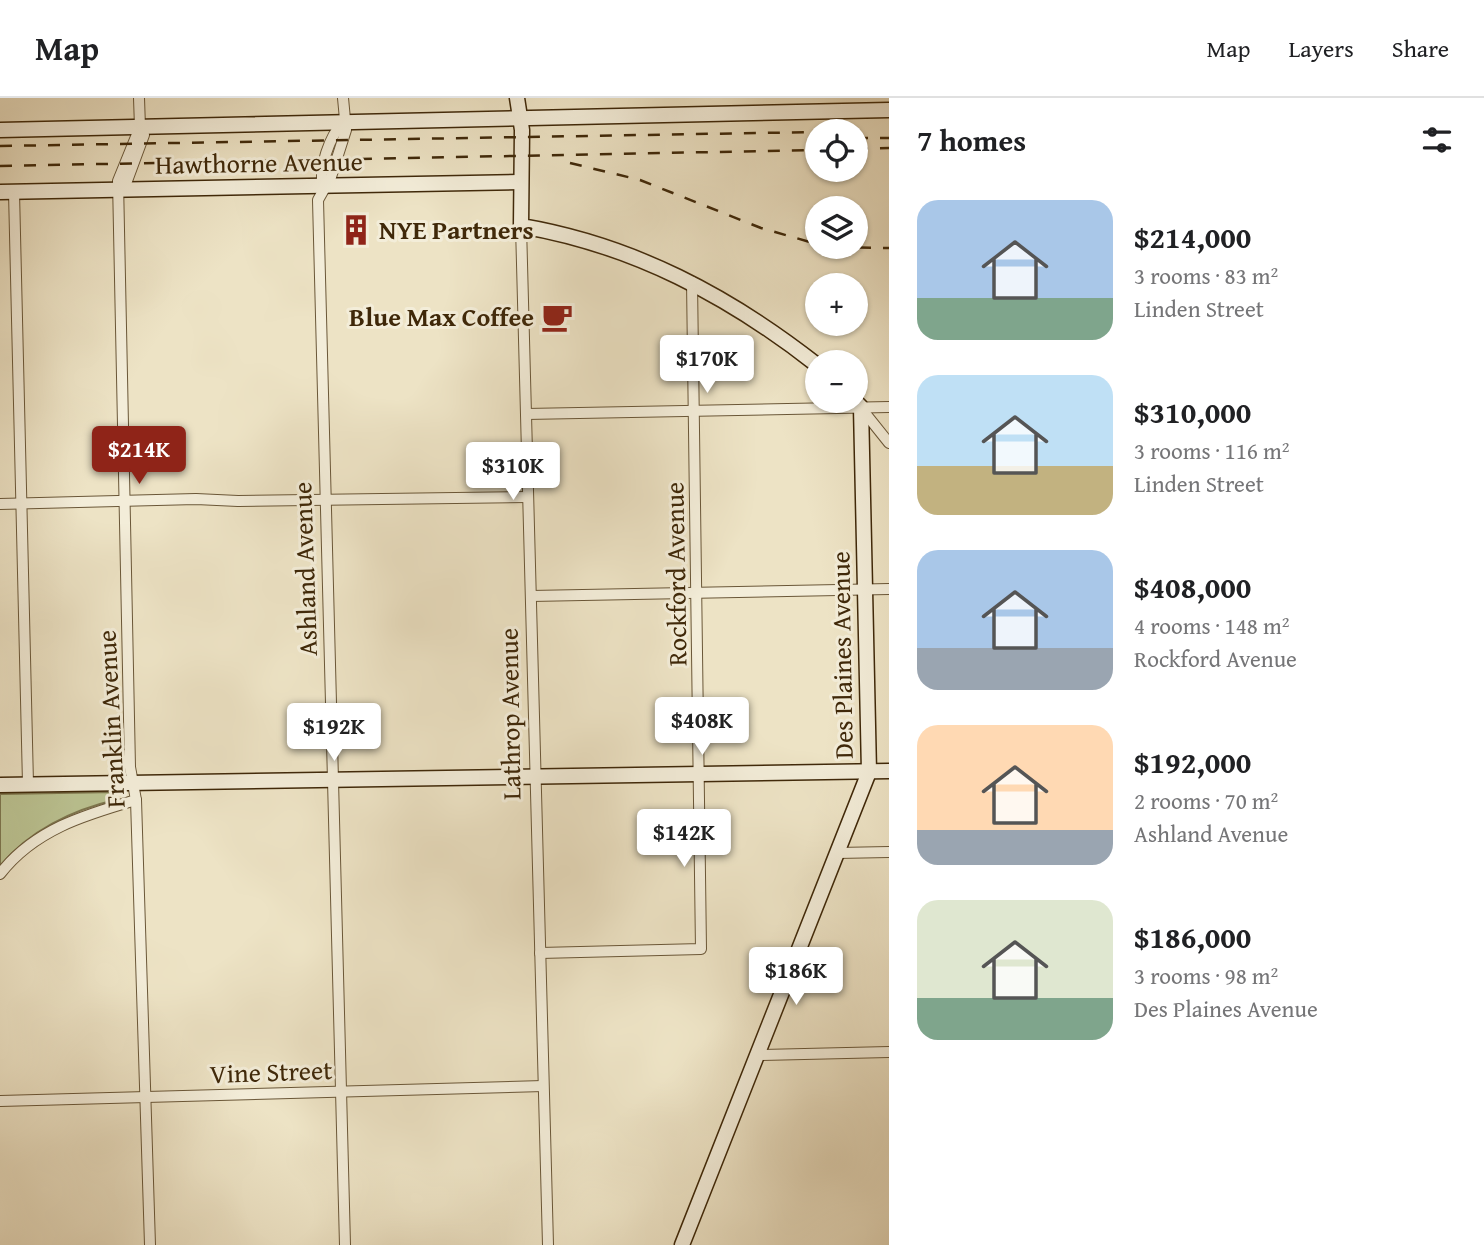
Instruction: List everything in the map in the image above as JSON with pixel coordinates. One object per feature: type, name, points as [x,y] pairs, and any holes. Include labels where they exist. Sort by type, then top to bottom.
[{"type":"street","name":"Franklin Avenue","points":[[139,98],[140,128],[144,135],[127,181],[119,190],[124,501],[150,1245]]},
{"type":"street","name":"Ashland Avenue","points":[[343,98],[346,131],[331,177],[318,200],[345,1245]]},
{"type":"street","name":"Lathrop Avenue","points":[[517,98],[522,130],[523,173],[519,182],[548,1245]]},
{"type":"street","points":[[0,130],[889,110]]},
{"type":"street","name":"Hawthorne Avenue","points":[[7,192],[519,182]]},
{"type":"street","points":[[7,192],[22,503],[28,785]]},
{"type":"street","points":[[521,226],[616,250],[692,282],[747,314],[805,356]]},
{"type":"street","name":"Rockford Avenue","points":[[540,953],[701,949],[692,282]]},
{"type":"street","points":[[868,405],[889,407]]},
{"type":"street","points":[[526,414],[805,406]]},
{"type":"street","name":"Des Plaines Avenue","points":[[682,1245],[869,772],[858,413]]},
{"type":"street","points":[[865,413],[889,443]]},
{"type":"street","points":[[0,504],[528,497]]},
{"type":"street","points":[[531,596],[889,589]]},
{"type":"street","points":[[0,785],[889,771]]},
{"type":"street","points":[[0,874],[23,847],[41,835],[83,817],[136,800]]},
{"type":"street","points":[[837,853],[889,852]]},
{"type":"street","points":[[758,1055],[889,1052]]},
{"type":"street","name":"Vine Street","points":[[0,1101],[543,1086]]},
{"type":"green space","points":[[116,792],[115,800],[67,816],[38,832],[0,866],[0,794]]},
{"type":"railway","points":[[0,146],[805,132]]},
{"type":"railway","points":[[868,138],[889,138]]},
{"type":"railway","points":[[868,149],[889,148]]},
{"type":"railway","points":[[0,166],[805,150]]},
{"type":"railway","points":[[570,163],[640,180],[761,228],[805,241]]},
{"type":"railway","points":[[868,248],[889,248]]},
{"type":"place","name":"NYE Partners","points":[[356,230]]},
{"type":"place","name":"Blue Max Coffee","points":[[557,317]]}]
